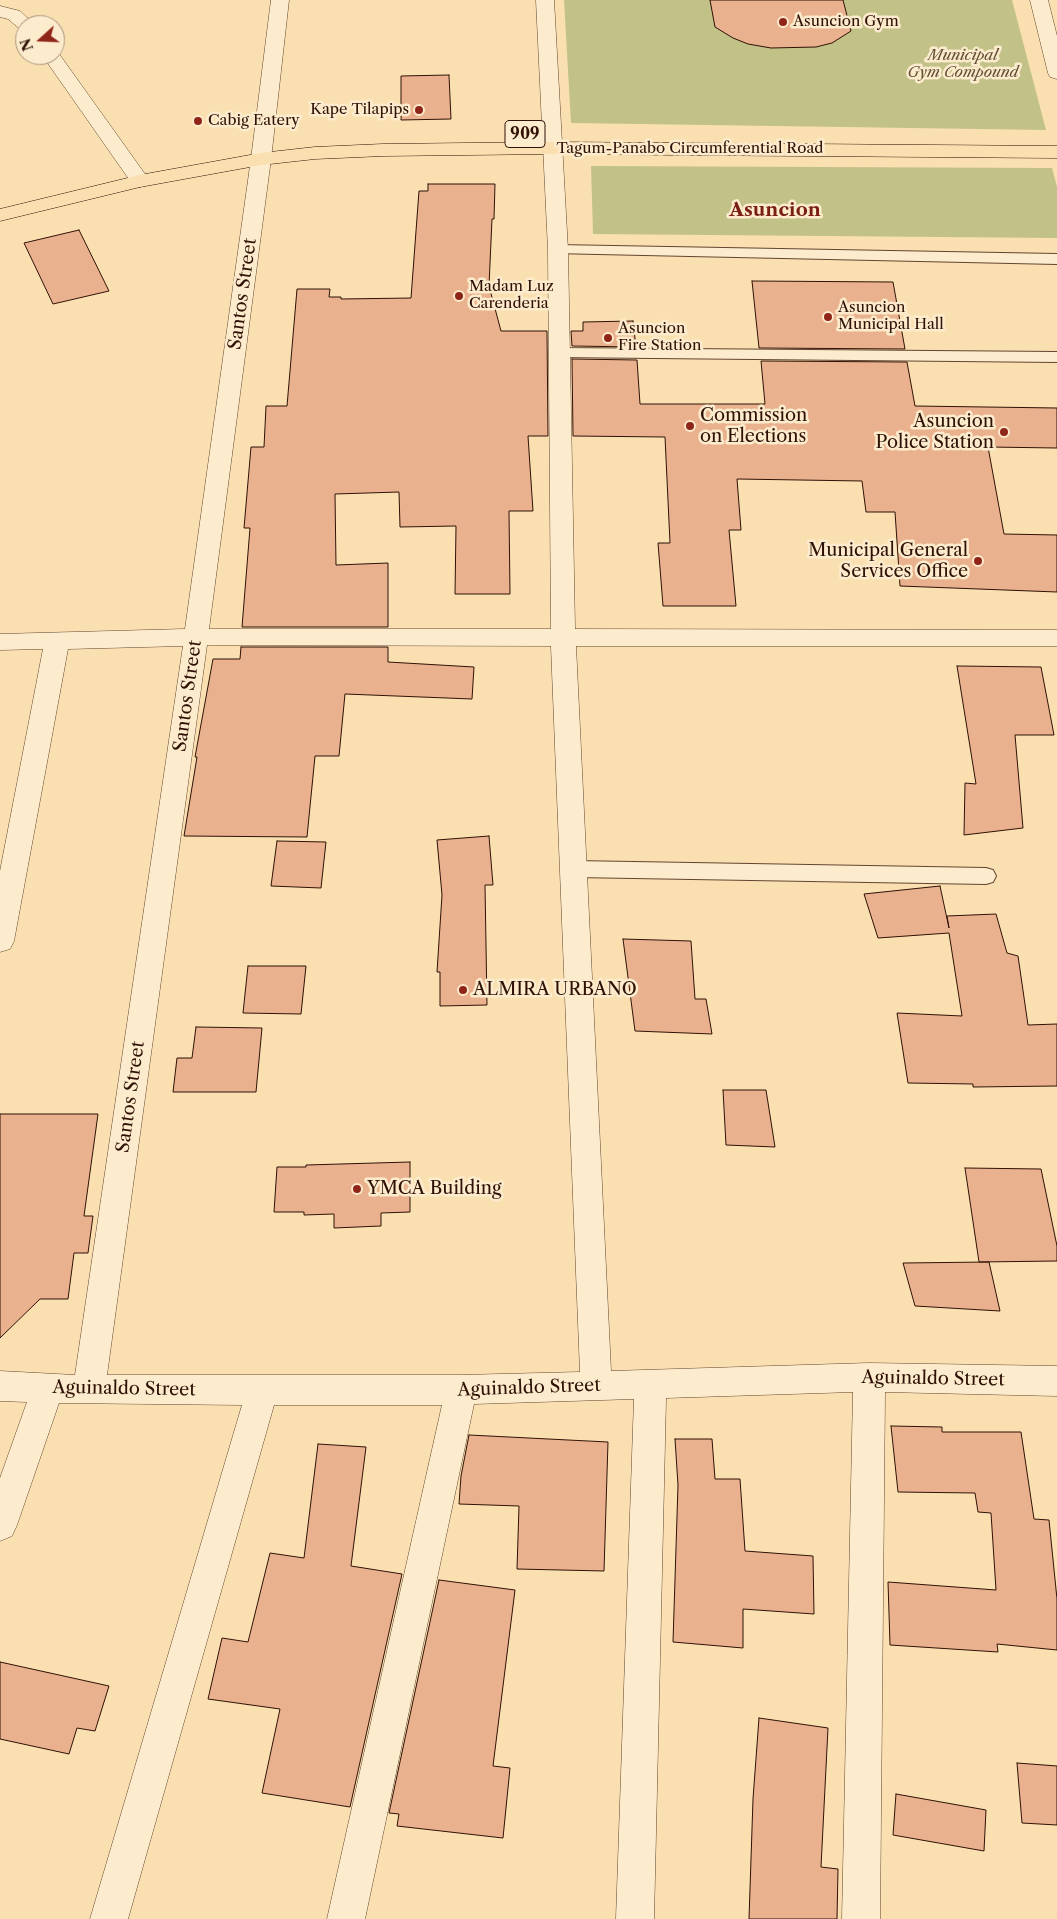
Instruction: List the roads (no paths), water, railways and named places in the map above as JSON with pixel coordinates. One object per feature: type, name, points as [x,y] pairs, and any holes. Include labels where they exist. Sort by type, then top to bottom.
[{"type":"highway","name":"Tagum-Panabo Circumferential Road","points":[[811,143],[1057,136]]},
{"type":"highway","name":"Tagum-Panabo Circumferential Road","points":[[0,200],[262,152],[314,153],[552,141],[811,143],[1057,152]]},
{"type":"highway","name":"Tagum-Panabo Circumferential Road","points":[[0,215],[136,174]]},
{"type":"street","name":"Santos Street","points":[[89,1390],[196,637],[262,152],[280,0]]},
{"type":"street","points":[[545,0],[558,250],[563,636],[596,1385]]},
{"type":"street","points":[[1039,0],[1057,73]]},
{"type":"street","points":[[58,65],[136,174]]},
{"type":"street","points":[[0,642],[196,637],[1057,638]]},
{"type":"street","points":[[0,941],[57,641]]},
{"type":"street","points":[[861,1919],[869,1377]]},
{"type":"street","name":"Aguinaldo Street","points":[[0,1386],[89,1390],[262,1391],[461,1390],[869,1377],[1057,1381]]},
{"type":"street","points":[[635,1919],[650,1384]]},
{"type":"street","points":[[0,1525],[48,1388]]},
{"type":"street","points":[[346,1919],[461,1390]]},
{"type":"street","points":[[109,1919],[262,1391]]},
{"type":"lane","points":[[558,250],[1057,259]]},
{"type":"lane","points":[[558,353],[1057,357]]},
{"type":"lane","points":[[574,869],[986,876]]},
{"type":"place","name":"Asuncion Gym","points":[[783,22]]},
{"type":"place","name":"Kape Tilapips","points":[[419,110]]},
{"type":"place","name":"Cabig Eatery","points":[[198,121]]},
{"type":"place","name":"Madam Luz Carenderia","points":[[459,296]]},
{"type":"place","name":"Asuncion Municipal Hall","points":[[828,317]]},
{"type":"place","name":"Asuncion Fire Station","points":[[608,338]]},
{"type":"place","name":"Commission on Elections","points":[[690,426]]},
{"type":"place","name":"Asuncion Police Station","points":[[1004,432]]},
{"type":"place","name":"Municipal General Services Office","points":[[978,561]]},
{"type":"place","name":"ALMIRA URBANO","points":[[463,990]]},
{"type":"place","name":"YMCA Building","points":[[357,1189]]},
{"type":"district","name":"Asuncion","points":[[775,211]]},
{"type":"park label","name":"Municipal Gym Compound","points":[[963,64]]}]
